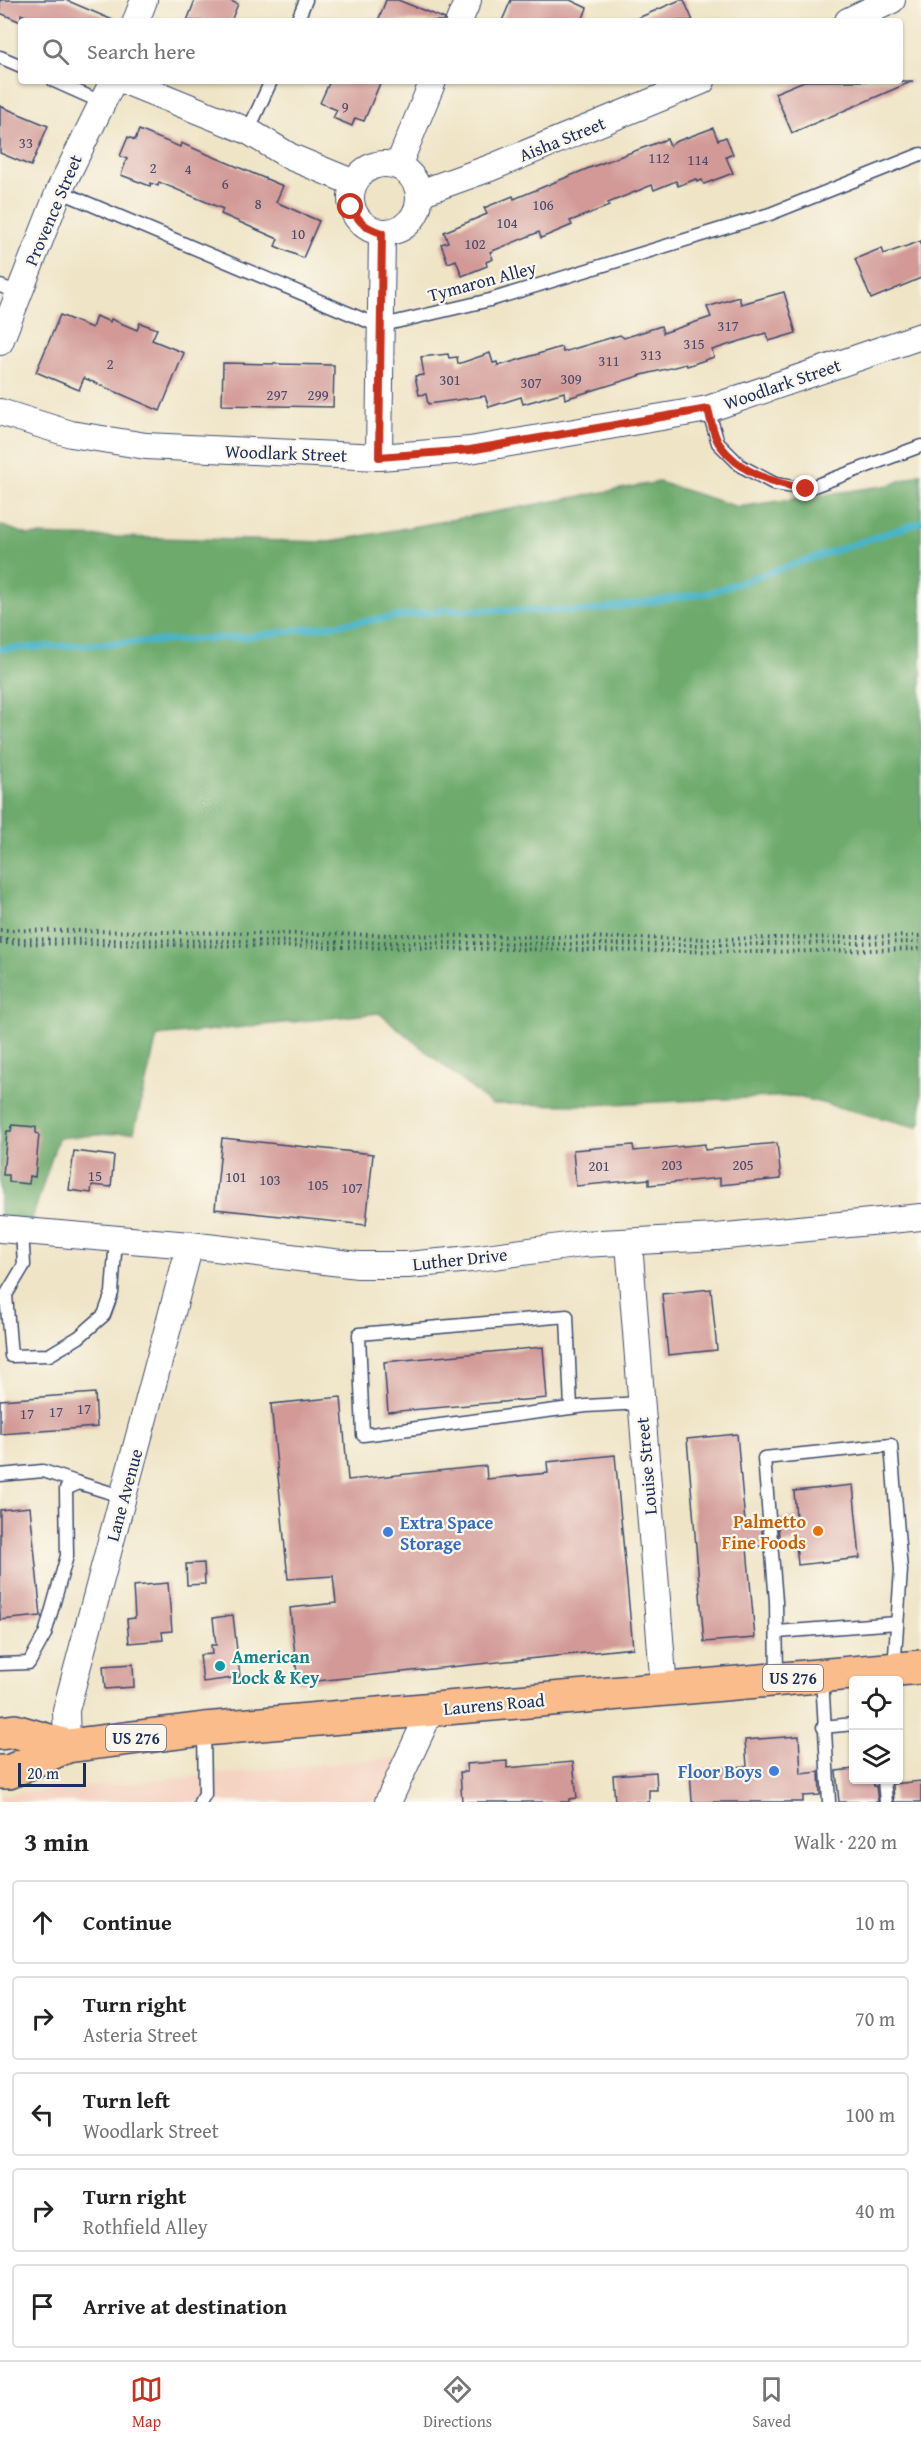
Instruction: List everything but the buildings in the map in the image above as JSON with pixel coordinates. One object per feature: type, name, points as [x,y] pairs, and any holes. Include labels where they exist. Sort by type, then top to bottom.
[{"type":"main road","name":"Laurens Road","points":[[3,1775],[67,1746],[204,1729],[664,1689],[891,1672]]},
{"type":"main road","name":"Laurens Road","points":[[0,1733],[15,1731],[67,1746]]},
{"type":"street","points":[[137,18],[144,0]]},
{"type":"street","points":[[460,18],[468,0]]},
{"type":"street","points":[[854,18],[892,0]]},
{"type":"street","points":[[132,84],[248,131],[291,157],[354,183]]},
{"type":"street","points":[[398,166],[433,84]]},
{"type":"street","name":"Aisha Street","points":[[420,193],[490,168],[695,84]]},
{"type":"street","name":"Provence Street","points":[[0,342],[10,289],[107,91]]},
{"type":"street","points":[[389,164],[398,166],[412,176],[420,193],[420,202],[414,219],[407,226],[394,232],[382,233],[368,229],[358,220],[351,207],[354,183],[370,167],[389,164]]},
{"type":"street","points":[[379,457],[382,233]]},
{"type":"street","name":"Woodlark Street","points":[[0,412],[71,434],[146,446],[379,457],[470,450],[708,409],[921,336]]},
{"type":"street","name":"Luther Drive","points":[[11,1230],[190,1245],[358,1265],[450,1261],[582,1244],[716,1237],[921,1217]]},
{"type":"street","name":"Louise Street","points":[[628,1243],[664,1689]]},
{"type":"street","name":"Lane Avenue","points":[[67,1746],[66,1710],[190,1245]]},
{"type":"street","points":[[388,1802],[431,1710]]},
{"type":"lane","points":[[298,18],[306,0]]},
{"type":"lane","points":[[0,57],[18,65]]},
{"type":"lane","points":[[70,84],[107,91]]},
{"type":"lane","points":[[248,131],[270,84]]},
{"type":"lane","name":"Tymaron Alley","points":[[379,326],[490,300],[770,214],[921,154]]},
{"type":"lane","points":[[59,192],[379,326]]},
{"type":"lane","points":[[708,409],[718,443],[741,466],[776,484],[806,489],[921,446]]},
{"type":"lane","points":[[11,1230],[24,1265],[6,1295],[11,1356],[49,1355],[79,1337],[104,1315],[112,1293],[116,1239]]},
{"type":"lane","points":[[572,1408],[567,1316],[359,1334],[363,1435],[572,1408],[641,1403]]},
{"type":"lane","points":[[777,1680],[777,1632],[764,1458],[891,1445],[901,1570],[891,1672]]},
{"type":"lane","points":[[0,1474],[43,1471],[124,1497]]},
{"type":"lane","points":[[0,1664],[30,1663],[45,1634],[67,1557],[66,1490],[79,1483]]},
{"type":"lane","points":[[777,1632],[897,1623]]},
{"type":"lane","points":[[822,1676],[823,1727],[829,1802]]},
{"type":"lane","points":[[823,1727],[849,1724]]},
{"type":"lane","points":[[200,1802],[205,1794],[204,1729]]},
{"type":"lane","points":[[884,1784],[886,1802]]},
{"type":"path","points":[[0,930],[711,939],[921,936]]},
{"type":"path","points":[[0,941],[678,945],[921,942]]},
{"type":"path","points":[[0,941],[759,952],[921,949]]},
{"type":"shaded area","points":[[414,1756],[396,1802],[0,1802],[0,1795]]},
{"type":"green space","points":[[921,473],[921,1123],[917,1127],[794,1096],[589,1105],[491,1104],[379,1013],[157,1036],[134,1132],[58,1138],[31,1222],[0,1218],[0,525],[28,535],[329,542],[659,482],[738,507],[890,485]]},
{"type":"waterway","points":[[0,649],[247,637],[446,610],[588,611],[708,593],[921,522]]},
{"type":"place","name":"Palmetto Fine Foods","points":[[818,1531]]},
{"type":"place","name":"Extra Space Storage","points":[[388,1532]]},
{"type":"place","name":"American Lock & Key","points":[[220,1666]]},
{"type":"place","name":"Floor Boys","points":[[774,1771]]},
{"type":"route","points":[[351,207],[359,222],[368,229],[382,233],[379,457],[470,450],[708,409],[718,443],[741,466],[776,484],[806,489]]}]
